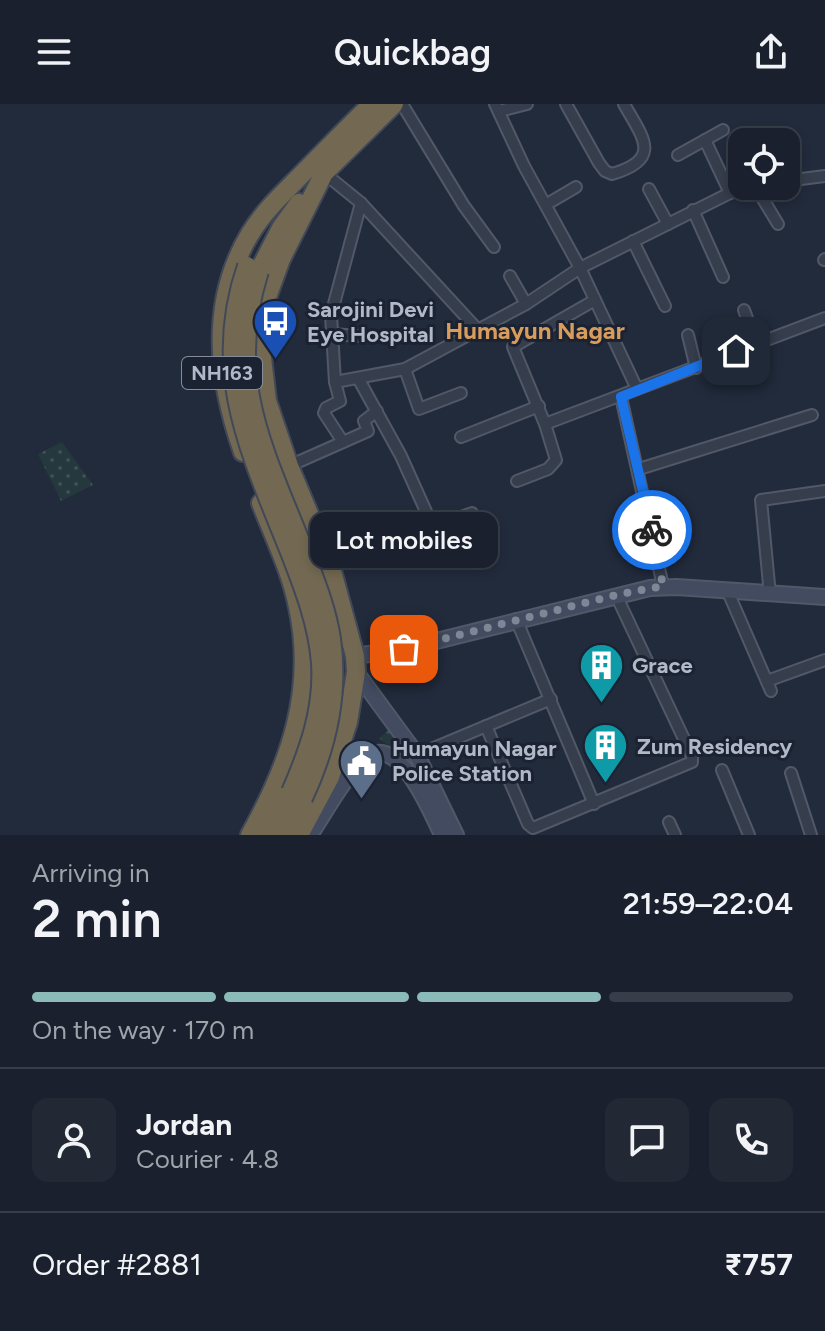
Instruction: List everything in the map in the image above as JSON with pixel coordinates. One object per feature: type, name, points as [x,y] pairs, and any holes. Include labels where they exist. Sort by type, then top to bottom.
[{"type":"highway","name":"NH163","points":[[299,835],[330,777],[348,722],[356,664],[331,567],[289,466],[267,401],[261,349],[266,300],[316,171],[372,104]]},
{"type":"highway","name":"NH163","points":[[250,835],[287,757],[301,710],[304,646],[299,607],[229,412],[222,371],[221,320],[235,267],[249,235],[269,207],[394,104]]},
{"type":"highway","points":[[268,835],[291,792],[310,745],[321,692],[321,666],[318,639],[303,586],[252,458],[236,402],[231,348],[233,320],[270,220],[316,171]]},
{"type":"highway","points":[[253,269],[246,322],[248,399],[265,453],[325,609],[334,664],[332,706],[323,750],[283,835]]},
{"type":"highway","points":[[283,562],[323,548]]},
{"type":"street","points":[[402,104],[464,206],[494,247]]},
{"type":"street","points":[[527,104],[497,108],[524,166],[580,268],[637,389]]},
{"type":"street","points":[[566,104],[608,174],[642,160],[646,153],[644,140],[624,104]]},
{"type":"street","points":[[678,155],[723,130]]},
{"type":"street","points":[[705,140],[728,189]]},
{"type":"street","points":[[316,171],[361,203],[478,330]]},
{"type":"street","points":[[800,181],[823,181]]},
{"type":"street","points":[[547,204],[576,187]]},
{"type":"street","points":[[649,189],[668,224]]},
{"type":"street","points":[[335,382],[405,369],[526,304],[580,268],[728,194]]},
{"type":"street","points":[[763,200],[778,224]]},
{"type":"street","points":[[343,442],[324,413],[326,408],[340,401],[335,382],[331,315],[361,203]]},
{"type":"street","points":[[693,210],[723,277]]},
{"type":"street","points":[[633,241],[665,306]]},
{"type":"street","points":[[510,276],[526,304]]},
{"type":"street","points":[[517,481],[548,469],[556,460],[539,406],[513,347],[595,300]]},
{"type":"street","points":[[744,310],[756,343]]},
{"type":"street","points":[[545,424],[825,318]]},
{"type":"street","points":[[332,334],[371,337]]},
{"type":"street","points":[[688,335],[696,368]]},
{"type":"street","points":[[405,369],[419,409],[461,393]]},
{"type":"street","points":[[358,378],[401,456],[433,527]]},
{"type":"street","points":[[621,397],[663,586]]},
{"type":"street","points":[[461,437],[539,406]]},
{"type":"street","points":[[289,466],[368,431],[364,421],[377,411]]},
{"type":"street","points":[[639,469],[812,415]]},
{"type":"street","points":[[770,595],[761,500],[825,491]]},
{"type":"street","points":[[290,581],[472,513]]},
{"type":"street","points":[[451,521],[459,545]]},
{"type":"street","points":[[456,835],[417,755],[356,664],[516,619],[663,586],[825,597]]},
{"type":"street","points":[[728,592],[769,686],[825,660]]},
{"type":"street","points":[[486,726],[530,827],[594,804],[694,760],[616,595]]},
{"type":"street","points":[[516,619],[594,804]]},
{"type":"street","points":[[417,755],[551,699]]},
{"type":"street","points":[[310,835],[354,771],[365,758],[377,752],[393,755],[404,766],[442,835]]},
{"type":"street","points":[[722,770],[749,835]]},
{"type":"street","points":[[791,773],[811,835]]},
{"type":"street","points":[[669,822],[675,835]]},
{"type":"green space","points":[[62,442],[93,485],[61,501],[38,454]]},
{"type":"green space","points":[[391,728],[412,764],[379,738]]},
{"type":"way so far","points":[[404,649],[516,619],[663,586],[652,530]]},
{"type":"place","name":"Sarojini Devi Eye Hospital","points":[[276,361]]},
{"type":"place","name":"Lot mobiles","points":[[404,649]]},
{"type":"place","name":"Grace","points":[[601,704]]},
{"type":"place","name":"Zum Residency","points":[[606,785]]},
{"type":"place","name":"Humayun Nagar Police Station","points":[[361,800]]},
{"type":"district","name":"Humayun Nagar","points":[[535,330]]},
{"type":"route","points":[[652,530],[621,397],[736,351]]}]
